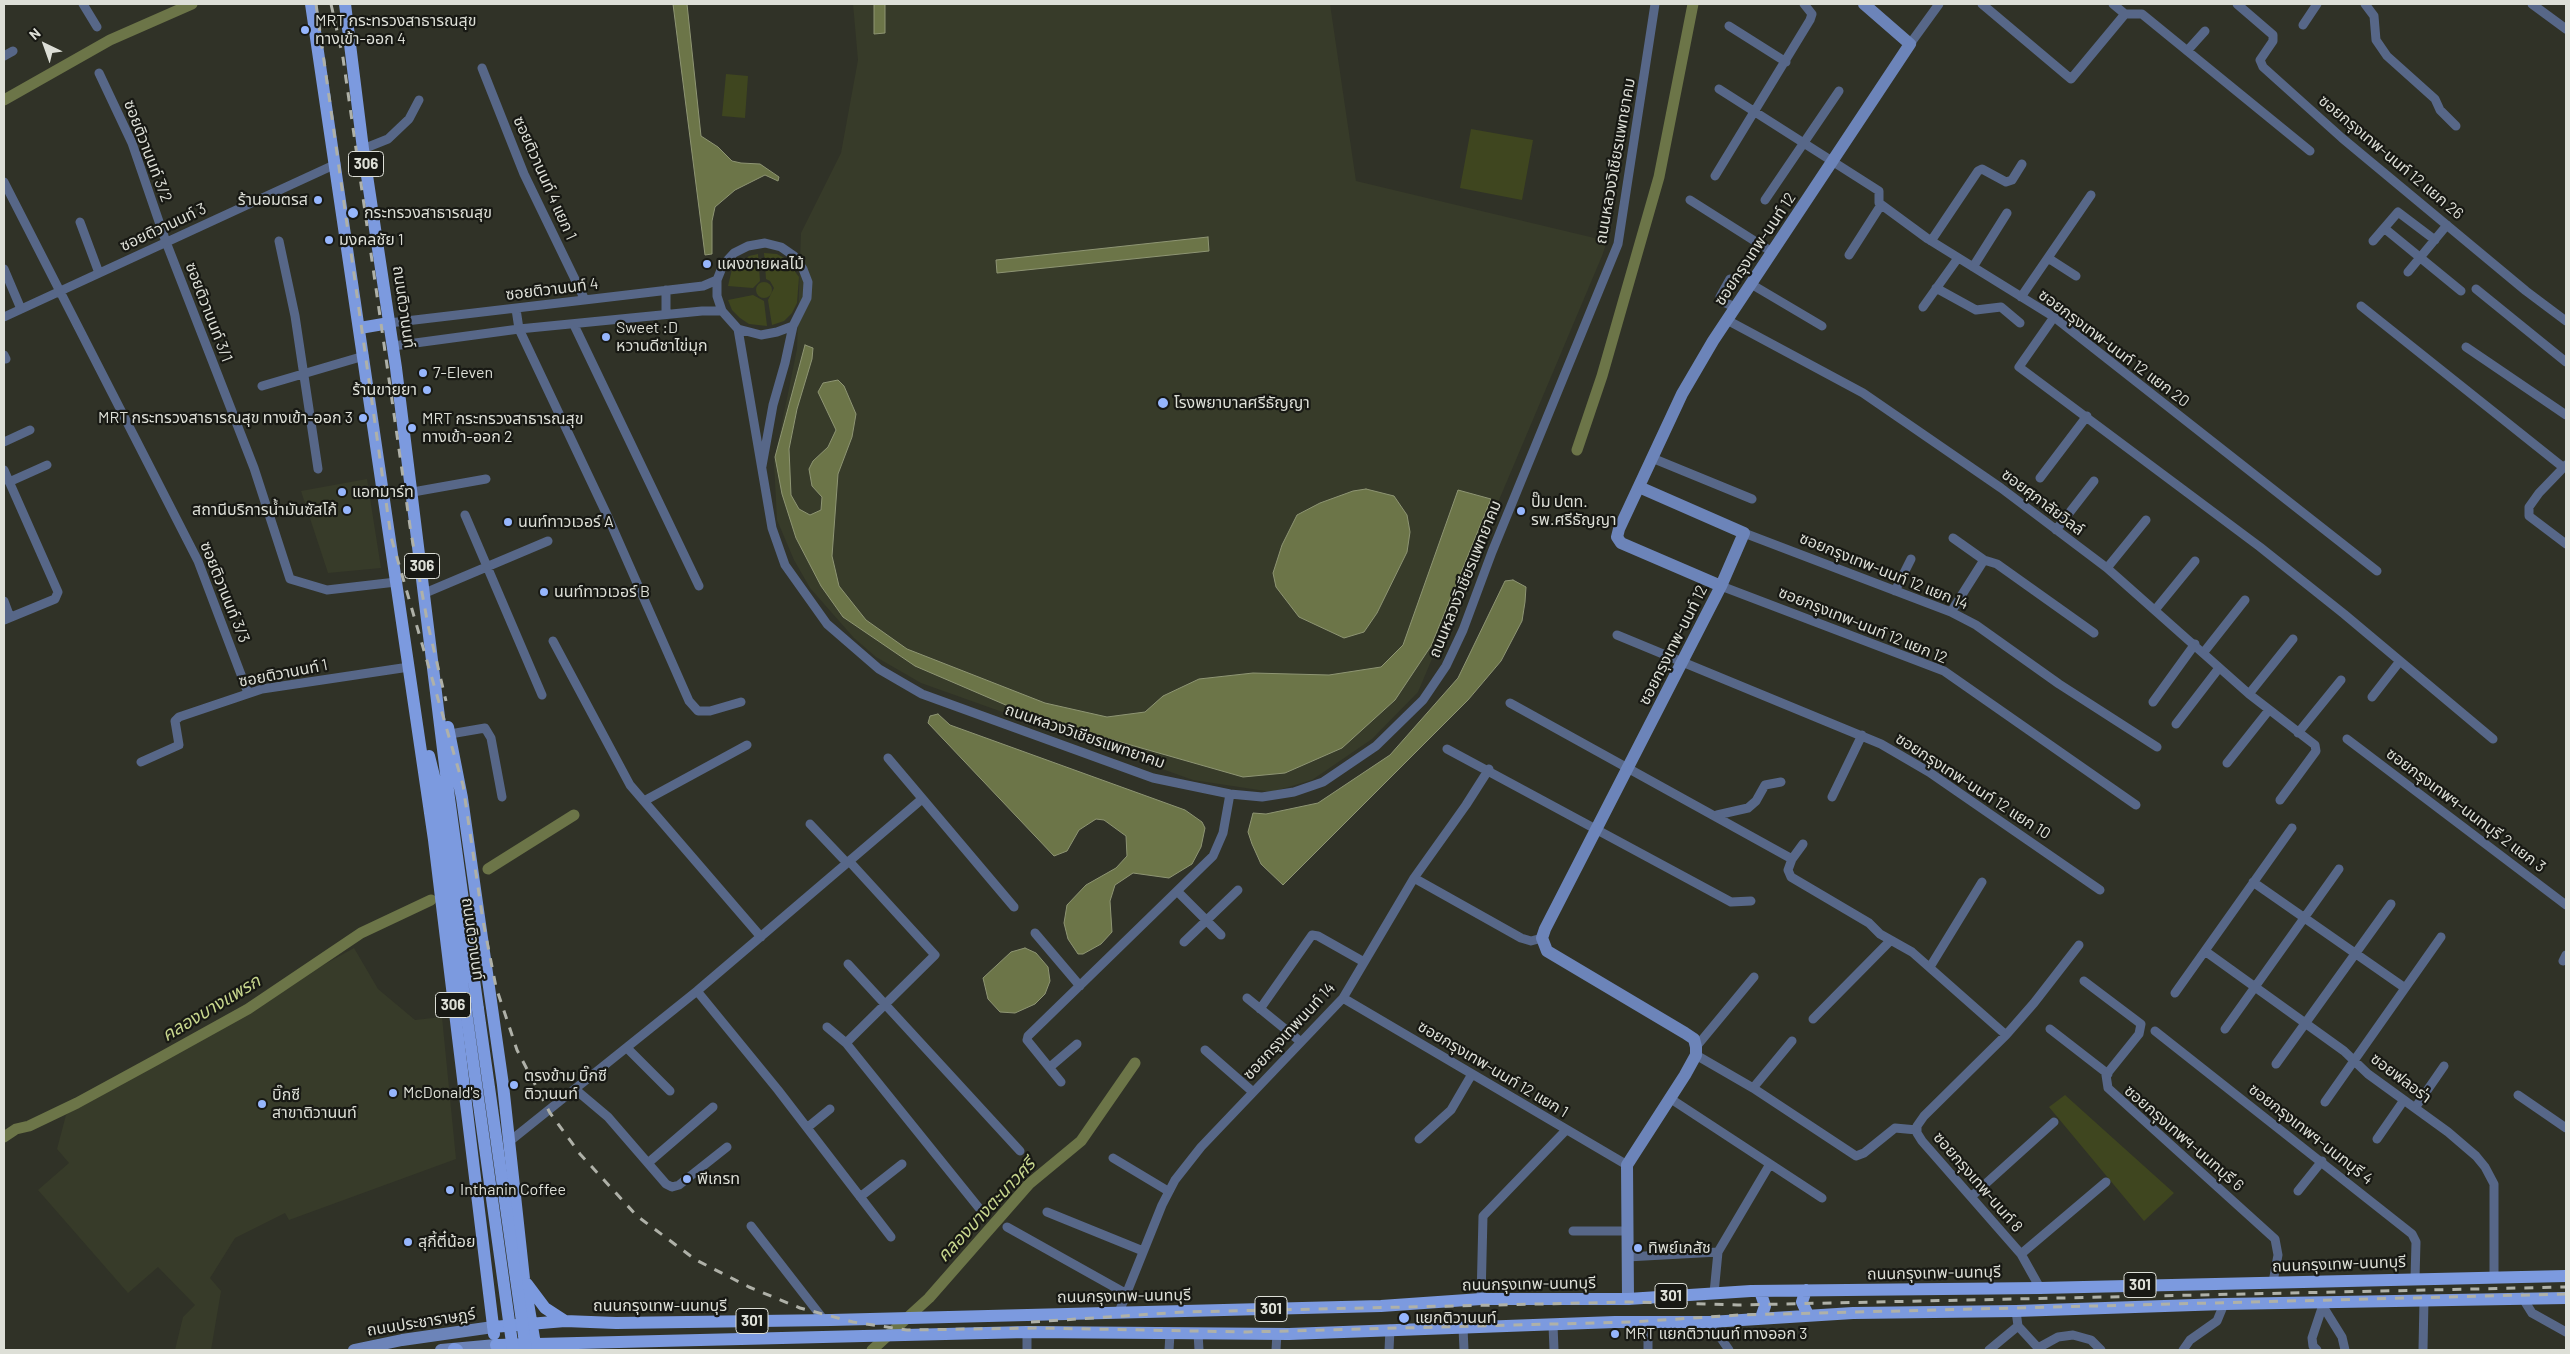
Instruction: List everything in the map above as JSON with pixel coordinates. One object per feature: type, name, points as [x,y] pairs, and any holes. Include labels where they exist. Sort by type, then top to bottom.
[{"type":"main road","name":"ถนนติวานนท์","points":[[311,4],[409,667],[436,784],[472,1010],[532,1348]]},
{"type":"main road","name":"ถนนติวานนท์","points":[[345,4],[393,346],[439,704],[472,1010],[513,1350]]},
{"type":"main road","points":[[360,328],[389,323]]},
{"type":"main road","name":"ถนนติวานนท์","points":[[412,682],[434,840],[496,1347]]},
{"type":"main road","name":"ถนนติวานนท์","points":[[439,704],[450,734],[462,798],[510,1141],[524,1279],[531,1324],[532,1348]]},
{"type":"main road","name":"ถนนกรุงเทพ-นนทบุรี","points":[[493,1327],[565,1321],[616,1323],[888,1319],[1381,1306],[1481,1299],[1628,1299],[1760,1291],[2040,1288],[2566,1276]]},
{"type":"main road","points":[[487,1281],[499,1296],[510,1298],[520,1292],[524,1279]]},
{"type":"main road","points":[[524,1279],[545,1308],[565,1321]]},
{"type":"main road","points":[[1806,1290],[1802,1302],[1808,1315]]},
{"type":"main road","points":[[1760,1291],[1765,1306],[1761,1318]]},
{"type":"main road","name":"ถนนกรุงเทพ-นนทบุรี","points":[[496,1347],[532,1348],[592,1341],[1026,1332],[1277,1333],[1648,1322],[1710,1322],[1808,1315],[2224,1304],[2324,1305],[2424,1299],[2566,1298]]},
{"type":"main road","points":[[828,1320],[828,1337]]},
{"type":"main road","points":[[573,1350],[592,1341]]},
{"type":"street","points":[[83,4],[97,27]]},
{"type":"street","name":"ถนนหลวงวิเชียรแพทยาคม","points":[[738,328],[762,466],[764,488],[772,528],[785,564],[827,624],[879,669],[922,694],[1153,778],[1230,794],[1262,797],[1294,792],[1323,782],[1350,766],[1400,725],[1423,700],[1446,666],[1618,244],[1655,4]]},
{"type":"street","points":[[1716,176],[1810,20],[1812,14],[1804,4]]},
{"type":"street","points":[[1864,4],[1910,44]]},
{"type":"street","name":"ซอยกรุงเทพ-นนท์ 12","points":[[1542,938],[1721,586],[1621,543],[1617,537],[1619,529],[1682,394],[1727,320],[1910,44],[1939,4]]},
{"type":"street","points":[[1982,4],[2071,78],[2125,14]]},
{"type":"street","points":[[2113,4],[2125,14],[2142,14],[2310,150]]},
{"type":"street","name":"ซอยกรุงเทพ-นนท์ 12 แยก 26","points":[[2237,4],[2273,35],[2273,41],[2260,60],[2263,67],[2342,138],[2526,292],[2566,321]]},
{"type":"street","points":[[2303,25],[2317,4]]},
{"type":"street","points":[[2365,4],[2374,16],[2376,40],[2387,56],[2435,99],[2440,110],[2456,126]]},
{"type":"street","points":[[2532,4],[2566,28]]},
{"type":"street","points":[[1729,26],[1786,62]]},
{"type":"street","points":[[2187,51],[2205,30]]},
{"type":"street","points":[[4,56],[13,51]]},
{"type":"street","name":"ซอยติวานนท์ 4 แยก 1","points":[[482,68],[524,174],[586,300]]},
{"type":"street","name":"ซอยติวานนท์ 3/2","points":[[99,73],[132,143],[166,242]]},
{"type":"street","points":[[1719,89],[1879,190],[1878,202],[1881,206],[1849,255]]},
{"type":"street","points":[[1765,200],[1839,91]]},
{"type":"street","points":[[364,150],[388,139],[409,119],[419,100]]},
{"type":"street","name":"ซอยติวานนท์ 3","points":[[4,317],[336,164]]},
{"type":"street","points":[[1930,241],[1978,171],[1982,169],[2006,182],[2012,180],[2022,164]]},
{"type":"street","name":"ซอยติวานนท์ 3/3","points":[[4,182],[198,561],[248,692]]},
{"type":"street","points":[[2021,297],[2091,194]]},
{"type":"street","points":[[1690,200],[1772,252]]},
{"type":"street","name":"ซอยกรุงเทพ-นนท์ 12 แยก 20","points":[[1881,206],[1930,241],[2054,317],[2377,571]]},
{"type":"street","points":[[2373,241],[2394,214],[2400,212],[2435,240]]},
{"type":"street","points":[[1973,267],[2007,213]]},
{"type":"street","points":[[80,222],[99,273]]},
{"type":"street","points":[[2408,272],[2447,225]]},
{"type":"street","points":[[2384,228],[2461,290]]},
{"type":"street","points":[[279,241],[295,316],[318,469]]},
{"type":"street","name":"ซอยติวานนท์ 3/1","points":[[166,242],[254,468],[290,579],[327,590],[396,582]]},
{"type":"street","name":"ถนนหลวงวิเชียรแพทยาคม","points":[[717,280],[723,265],[734,253],[748,246],[765,243],[781,247],[794,256],[803,269],[808,282],[807,298],[793,326],[772,405],[762,466]]},
{"type":"street","points":[[1923,307],[1958,258]]},
{"type":"street","points":[[2048,258],[2076,276]]},
{"type":"street","points":[[4,270],[22,309]]},
{"type":"street","points":[[1730,279],[1720,297],[1721,301],[1735,307]]},
{"type":"street","points":[[717,280],[717,296],[722,311],[738,328],[761,335],[793,326]]},
{"type":"street","name":"ซอยติวานนท์ 4","points":[[389,323],[703,286],[717,280]]},
{"type":"street","points":[[1750,284],[1822,326]]},
{"type":"street","points":[[1936,288],[1976,310],[2001,307],[2020,323]]},
{"type":"street","points":[[2476,289],[2566,362]]},
{"type":"street","points":[[666,290],[666,314]]},
{"type":"street","points":[[2361,306],[2565,466],[2528,507],[2529,516],[2566,544]]},
{"type":"street","points":[[516,309],[519,329],[607,515],[689,701],[698,711],[710,711],[741,702]]},
{"type":"street","points":[[393,346],[519,329],[574,325],[666,314],[722,311]]},
{"type":"street","points":[[2054,317],[2019,367],[2087,416],[2260,548],[2493,739]]},
{"type":"street","name":"ซอยศุภาลัยวิลล์","points":[[1727,320],[1864,393],[2000,488],[2107,568],[2204,652],[2249,694],[2315,745],[2316,751],[2280,800]]},
{"type":"street","points":[[574,325],[699,586]]},
{"type":"street","points":[[2466,348],[2566,415]]},
{"type":"street","points":[[262,386],[364,356]]},
{"type":"street","points":[[2040,478],[2087,416]]},
{"type":"street","points":[[4,442],[30,430]]},
{"type":"street","points":[[1652,458],[1752,499]]},
{"type":"street","points":[[9,482],[47,465]]},
{"type":"street","points":[[4,470],[58,592],[55,599],[7,618],[4,601]]},
{"type":"street","points":[[412,492],[486,479]]},
{"type":"street","points":[[2056,530],[2094,481]]},
{"type":"street","name":"ซอยกรุงเทพ-นนท์ 12 แยก 14","points":[[1639,487],[1744,533],[1951,612],[1976,626],[2059,684],[2157,747]]},
{"type":"street","points":[[466,515],[542,695]]},
{"type":"street","points":[[2107,568],[2146,520]]},
{"type":"street","points":[[1721,586],[1744,533]]},
{"type":"street","points":[[1953,538],[1984,560],[1997,564],[2094,633]]},
{"type":"street","points":[[425,594],[548,541]]},
{"type":"street","points":[[1895,591],[1911,559]]},
{"type":"street","points":[[1951,612],[1984,560]]},
{"type":"street","points":[[2155,610],[2195,561]]},
{"type":"street","name":"ซอยกรุงเทพ-นนท์ 12 แยก 12","points":[[1721,586],[1944,672],[2136,805]]},
{"type":"street","points":[[2204,652],[2244,600]]},
{"type":"street","name":"ซอยกรุงเทพ-นนท์ 12 แยก 10","points":[[1617,635],[1862,735],[1929,772],[2100,890]]},
{"type":"street","points":[[2249,694],[2293,639]]},
{"type":"street","points":[[553,641],[622,772],[644,802],[761,937]]},
{"type":"street","points":[[2153,702],[2194,644]]},
{"type":"street","points":[[2372,697],[2400,661]]},
{"type":"street","name":"ซอยติวานนท์ 1","points":[[141,762],[179,745],[175,721],[179,717],[248,692],[409,667]]},
{"type":"street","points":[[2176,724],[2219,668]]},
{"type":"street","points":[[2298,733],[2341,680]]},
{"type":"street","points":[[1510,703],[1792,859]]},
{"type":"street","points":[[2227,763],[2269,710]]},
{"type":"street","points":[[450,734],[486,728],[491,738],[502,797]]},
{"type":"street","points":[[1832,797],[1862,735]]},
{"type":"street","name":"ซอยกรุงเทพฯ-นนทบุรี 2 แยก 3","points":[[2348,739],[2566,905]]},
{"type":"street","points":[[644,802],[747,745]]},
{"type":"street","points":[[1447,749],[1489,769],[1596,831],[1731,902],[1751,901]]},
{"type":"street","points":[[888,758],[1014,907]]},
{"type":"street","name":"ซอยกรุงเทพนนท์ 14","points":[[1118,1312],[1168,1191],[1201,1147],[1344,998],[1414,878],[1489,769]]},
{"type":"street","points":[[1717,816],[1748,808],[1756,801],[1765,785],[1781,782]]},
{"type":"street","points":[[1062,1082],[1027,1040],[1028,1036],[1213,856],[1223,833],[1230,794]]},
{"type":"street","points":[[510,1141],[697,992],[922,799]]},
{"type":"street","points":[[810,824],[935,955],[846,1044]]},
{"type":"street","points":[[2176,993],[2292,828]]},
{"type":"street","points":[[1803,844],[1792,859],[1788,870],[1791,877],[1869,923],[1890,941],[1912,952],[2006,1035]]},
{"type":"street","points":[[2225,1029],[2339,869]]},
{"type":"street","points":[[1414,878],[1521,938],[1531,941],[1542,938],[1543,946],[1547,950],[1685,1033],[1694,1039],[1696,1051],[1856,1156],[1864,1153],[1895,1128],[1917,1130]]},
{"type":"street","points":[[1930,967],[1982,882]]},
{"type":"street","points":[[2253,882],[2405,988]]},
{"type":"street","points":[[1184,942],[1238,890]]},
{"type":"street","points":[[1178,892],[1221,935]]},
{"type":"street","points":[[2276,1064],[2391,904]]},
{"type":"street","points":[[1035,933],[1080,986]]},
{"type":"street","points":[[1260,1009],[1306,940],[1312,935],[1364,962]]},
{"type":"street","points":[[2325,1102],[2441,937]]},
{"type":"street","points":[[1813,1019],[1890,941]]},
{"type":"street","name":"ซอยกรุงเทพ-นนท์ 8","points":[[2040,1288],[2021,1254],[1922,1140],[1917,1130],[1924,1116],[2006,1035],[2034,1003],[2078,945]]},
{"type":"street","name":"ซอยฟลอร่า","points":[[2205,951],[2344,1051],[2368,1074],[2448,1132],[2476,1156],[2485,1167],[2494,1184],[2494,1277]]},
{"type":"street","points":[[848,964],[1020,1151]]},
{"type":"street","points":[[1628,1299],[1627,1166],[1671,1098],[1696,1051],[1754,977]]},
{"type":"street","name":"ซอยกรุงเทพฯ-นนทบุรี 6","points":[[2084,981],[2141,1024],[2139,1034],[2108,1074],[2106,1082],[2112,1094],[2275,1239],[2278,1255],[2273,1282]]},
{"type":"street","points":[[697,992],[808,1127],[890,1237]]},
{"type":"street","points":[[1247,998],[1301,1042]]},
{"type":"street","name":"ซอยกรุงเทพ-นนท์ 12 แยก 1","points":[[1344,998],[1627,1166]]},
{"type":"street","points":[[828,1026],[846,1044],[979,1208]]},
{"type":"street","points":[[2050,1028],[2108,1074]]},
{"type":"street","name":"ซอยกรุงเทพฯ-นนทบุรี 4","points":[[2155,1031],[2412,1234],[2416,1242],[2415,1278]]},
{"type":"street","points":[[1753,1088],[1792,1041]]},
{"type":"street","points":[[1050,1067],[1077,1044]]},
{"type":"street","points":[[627,1048],[670,1091]]},
{"type":"street","points":[[1205,1050],[1253,1092]]},
{"type":"street","points":[[2415,1108],[2444,1066]]},
{"type":"street","points":[[1419,1140],[1451,1110],[1472,1074]]},
{"type":"street","points":[[576,1090],[608,1117],[666,1184],[672,1187],[728,1147]]},
{"type":"street","points":[[2518,1095],[2566,1128]]},
{"type":"street","points":[[1671,1098],[1822,1198]]},
{"type":"street","points":[[2377,1139],[2404,1100]]},
{"type":"street","points":[[648,1164],[713,1107]]},
{"type":"street","points":[[808,1127],[830,1109]]},
{"type":"street","points":[[1972,1196],[2054,1122]]},
{"type":"street","points":[[1481,1299],[1483,1216],[1566,1130]]},
{"type":"street","points":[[1114,1158],[1168,1191]]},
{"type":"street","points":[[2298,1191],[2322,1161]]},
{"type":"street","points":[[860,1197],[902,1164]]},
{"type":"street","points":[[1714,1293],[1718,1252],[1770,1164]]},
{"type":"street","points":[[2021,1254],[2106,1182]]},
{"type":"street","points":[[1047,1212],[1143,1251]]},
{"type":"street","points":[[751,1226],[828,1320]]},
{"type":"street","points":[[1007,1227],[1125,1294]]},
{"type":"street","points":[[1573,1231],[1626,1231]]},
{"type":"street","points":[[1627,1257],[1718,1252]]},
{"type":"street","points":[[2522,1297],[2532,1313],[2566,1332]]},
{"type":"street","points":[[2423,1350],[2424,1299]]},
{"type":"street","points":[[2183,1350],[2190,1340],[2217,1321],[2224,1304]]},
{"type":"street","points":[[2317,1350],[2313,1346],[2312,1338],[2324,1305]]},
{"type":"street","points":[[2324,1305],[2342,1337],[2346,1350]]},
{"type":"street","points":[[2016,1311],[2018,1326],[2039,1349],[2058,1337],[2073,1335],[2092,1340],[2101,1350]]},
{"type":"street","points":[[1648,1322],[1648,1350]]},
{"type":"street","points":[[1710,1322],[1729,1350]]},
{"type":"street","points":[[1553,1325],[1554,1350]]},
{"type":"street","points":[[1989,1350],[2018,1326]]},
{"type":"street","name":"ถนนประชาราษฎร์","points":[[354,1350],[402,1340],[493,1327]]},
{"type":"street","points":[[1464,1328],[1464,1350]]},
{"type":"street","points":[[1389,1350],[1390,1329]]},
{"type":"street","points":[[1026,1332],[1027,1350]]},
{"type":"street","points":[[1198,1333],[1199,1350]]},
{"type":"street","points":[[1276,1350],[1277,1333]]},
{"type":"street","points":[[1169,1350],[1170,1334]]},
{"type":"street","name":"ถนนประชาราษฎร์","points":[[451,1350],[496,1347]]},
{"type":"shaded area","points":[[673,4],[687,4],[701,136],[718,147],[732,161],[760,164],[779,177],[778,181],[765,175],[735,190],[715,207],[712,221],[712,254],[705,255]]},
{"type":"shaded area","name":"โรงพยาบาลศรีธัญญา","points":[[853,4],[1330,4],[1356,181],[1607,241],[1418,692],[1372,739],[1312,780],[1272,792],[1193,780],[921,683],[876,657],[854,638],[810,588],[794,560],[777,520],[774,462],[797,349],[801,233],[841,153],[858,60]]},
{"type":"shaded area","points":[[874,4],[885,4],[885,33],[874,34]]},
{"type":"shaded area","points":[[726,74],[748,76],[745,118],[722,116]]},
{"type":"shaded area","points":[[1471,129],[1533,140],[1522,200],[1460,188]]},
{"type":"shaded area","points":[[1208,237],[1209,251],[997,273],[996,260]]},
{"type":"shaded area","points":[[764,253],[777,254],[786,259],[799,277],[797,303],[792,313],[784,321],[772,325],[768,300],[774,288],[770,281],[766,279]]},
{"type":"shaded area","points":[[758,254],[760,281],[753,288],[728,286],[732,269],[749,256]]},
{"type":"shaded area","points":[[761,282],[767,282],[772,287],[770,296],[761,298],[756,293],[756,287]]},
{"type":"shaded area","points":[[753,295],[764,301],[767,326],[749,324],[740,318],[732,310],[728,300]]},
{"type":"shaded area","points":[[805,345],[813,348],[812,359],[797,409],[789,449],[791,495],[799,509],[810,515],[821,510],[822,497],[812,486],[809,469],[813,461],[828,447],[836,430],[818,392],[823,383],[838,380],[844,386],[856,414],[852,437],[838,474],[832,556],[839,586],[866,620],[907,649],[1045,703],[1107,717],[1145,712],[1163,696],[1199,679],[1253,673],[1329,675],[1381,667],[1403,645],[1458,490],[1491,499],[1431,646],[1395,700],[1342,748],[1285,773],[1243,777],[1036,718],[915,666],[843,617],[821,586],[796,538],[782,494],[775,457]]},
{"type":"shaded area","points":[[367,479],[381,568],[328,573],[301,491]]},
{"type":"shaded area","points":[[1366,489],[1394,496],[1407,515],[1410,532],[1407,552],[1377,613],[1364,632],[1344,638],[1299,617],[1276,587],[1273,573],[1282,545],[1297,515],[1320,503],[1353,491]]},
{"type":"shaded area","points":[[1513,580],[1526,587],[1525,602],[1522,621],[1501,661],[1468,700],[1283,885],[1261,864],[1252,844],[1248,832],[1253,813],[1266,814],[1318,803],[1390,755],[1458,678],[1505,581]]},
{"type":"shaded area","points":[[938,714],[950,725],[1185,810],[1202,822],[1205,828],[1201,847],[1192,864],[1169,878],[1133,873],[1115,885],[1110,901],[1112,932],[1101,944],[1083,954],[1078,954],[1068,939],[1064,923],[1067,905],[1086,885],[1116,868],[1127,856],[1126,836],[1104,820],[1096,819],[1079,830],[1067,851],[1054,856],[928,723],[930,716]]},
{"type":"shaded area","points":[[354,948],[378,989],[415,1020],[442,1017],[456,1159],[289,1220],[285,1213],[235,1238],[210,1278],[221,1291],[211,1350],[175,1350],[183,1317],[195,1305],[158,1267],[128,1293],[38,1190],[69,1163],[57,1149],[66,1115],[105,1086]]},
{"type":"shaded area","points":[[1025,948],[1036,953],[1048,967],[1050,981],[1045,994],[1035,1004],[1015,1013],[1000,1012],[988,999],[983,978],[1011,952]]},
{"type":"shaded area","points":[[2065,1095],[2174,1193],[2144,1221],[2049,1107]]},
{"type":"waterway","points":[[4,100],[110,40],[192,4]]},
{"type":"waterway","points":[[1577,450],[1602,376],[1659,177],[1693,4]]},
{"type":"waterway","name":"คลองบางแพรก","points":[[488,869],[574,815]]},
{"type":"waterway","name":"คลองบางแพรก","points":[[4,1137],[16,1129],[29,1126],[77,1103],[248,1009],[361,933],[431,900]]},
{"type":"waterway","name":"คลองบางตะนาวศรี","points":[[872,1350],[929,1298],[1029,1184],[1081,1141],[1135,1063]]},
{"type":"railway","points":[[316,4],[391,537],[463,785],[483,921],[496,987],[517,1050],[550,1113],[580,1154],[637,1216],[696,1260],[749,1287],[800,1308],[853,1322],[907,1330],[1038,1328],[1247,1332],[1631,1322],[1739,1315],[2566,1294]]},
{"type":"railway","points":[[331,4],[343,58],[411,533],[428,625],[446,701]]},
{"type":"railway","points":[[1031,1322],[1184,1312],[1629,1302],[1738,1305],[2566,1287]]},
{"type":"place","name":"MRT กระทรวงสาธารณสุข ทางเข้า-ออก 4","points":[[305,30]]},
{"type":"place","name":"ร้านอมตรส","points":[[318,200]]},
{"type":"place","name":"กระทรวงสาธารณสุข","points":[[353,213]]},
{"type":"place","name":"มงคลชัย 1","points":[[329,240]]},
{"type":"place","name":"แผงขายผลไม้","points":[[707,264]]},
{"type":"place","name":"Sweet :D หวานดีชาไข่มุก","points":[[606,337]]},
{"type":"place","name":"7-Eleven","points":[[423,373]]},
{"type":"place","name":"ร้านขายยา","points":[[427,390]]},
{"type":"place","name":"โรงพยาบาลศรีธัญญา","points":[[1163,403]]},
{"type":"place","name":"MRT กระทรวงสาธารณสุข ทางเข้า-ออก 3","points":[[363,418]]},
{"type":"place","name":"MRT กระทรวงสาธารณสุข ทางเข้า-ออก 2","points":[[412,428]]},
{"type":"place","name":"แอทมาร์ท","points":[[342,492]]},
{"type":"place","name":"สถานีบริการน้ำมันซัสโก้","points":[[347,510]]},
{"type":"place","name":"ปั๊ม ปตท. รพ.ศรีธัญญา","points":[[1521,511]]},
{"type":"place","name":"นนท์ทาวเวอร์ A","points":[[508,522]]},
{"type":"place","name":"นนท์ทาวเวอร์ B","points":[[544,592]]},
{"type":"place","name":"ตรงข้าม บิ๊กซี ติวานนท์","points":[[514,1085]]},
{"type":"place","name":"McDonald's","points":[[393,1093]]},
{"type":"place","name":"บิ๊กซี สาขาติวานนท์","points":[[262,1104]]},
{"type":"place","name":"พีเกรท","points":[[687,1179]]},
{"type":"place","name":"Inthanin Coffee","points":[[450,1190]]},
{"type":"place","name":"สุกี้ตี๋น้อย","points":[[408,1242]]},
{"type":"place","name":"ทิพย์เภสัช","points":[[1638,1248]]},
{"type":"place","name":"แยกติวานนท์","points":[[1404,1318]]},
{"type":"place","name":"MRT แยกติวานนท์ ทางออก 3","points":[[1615,1334]]}]
